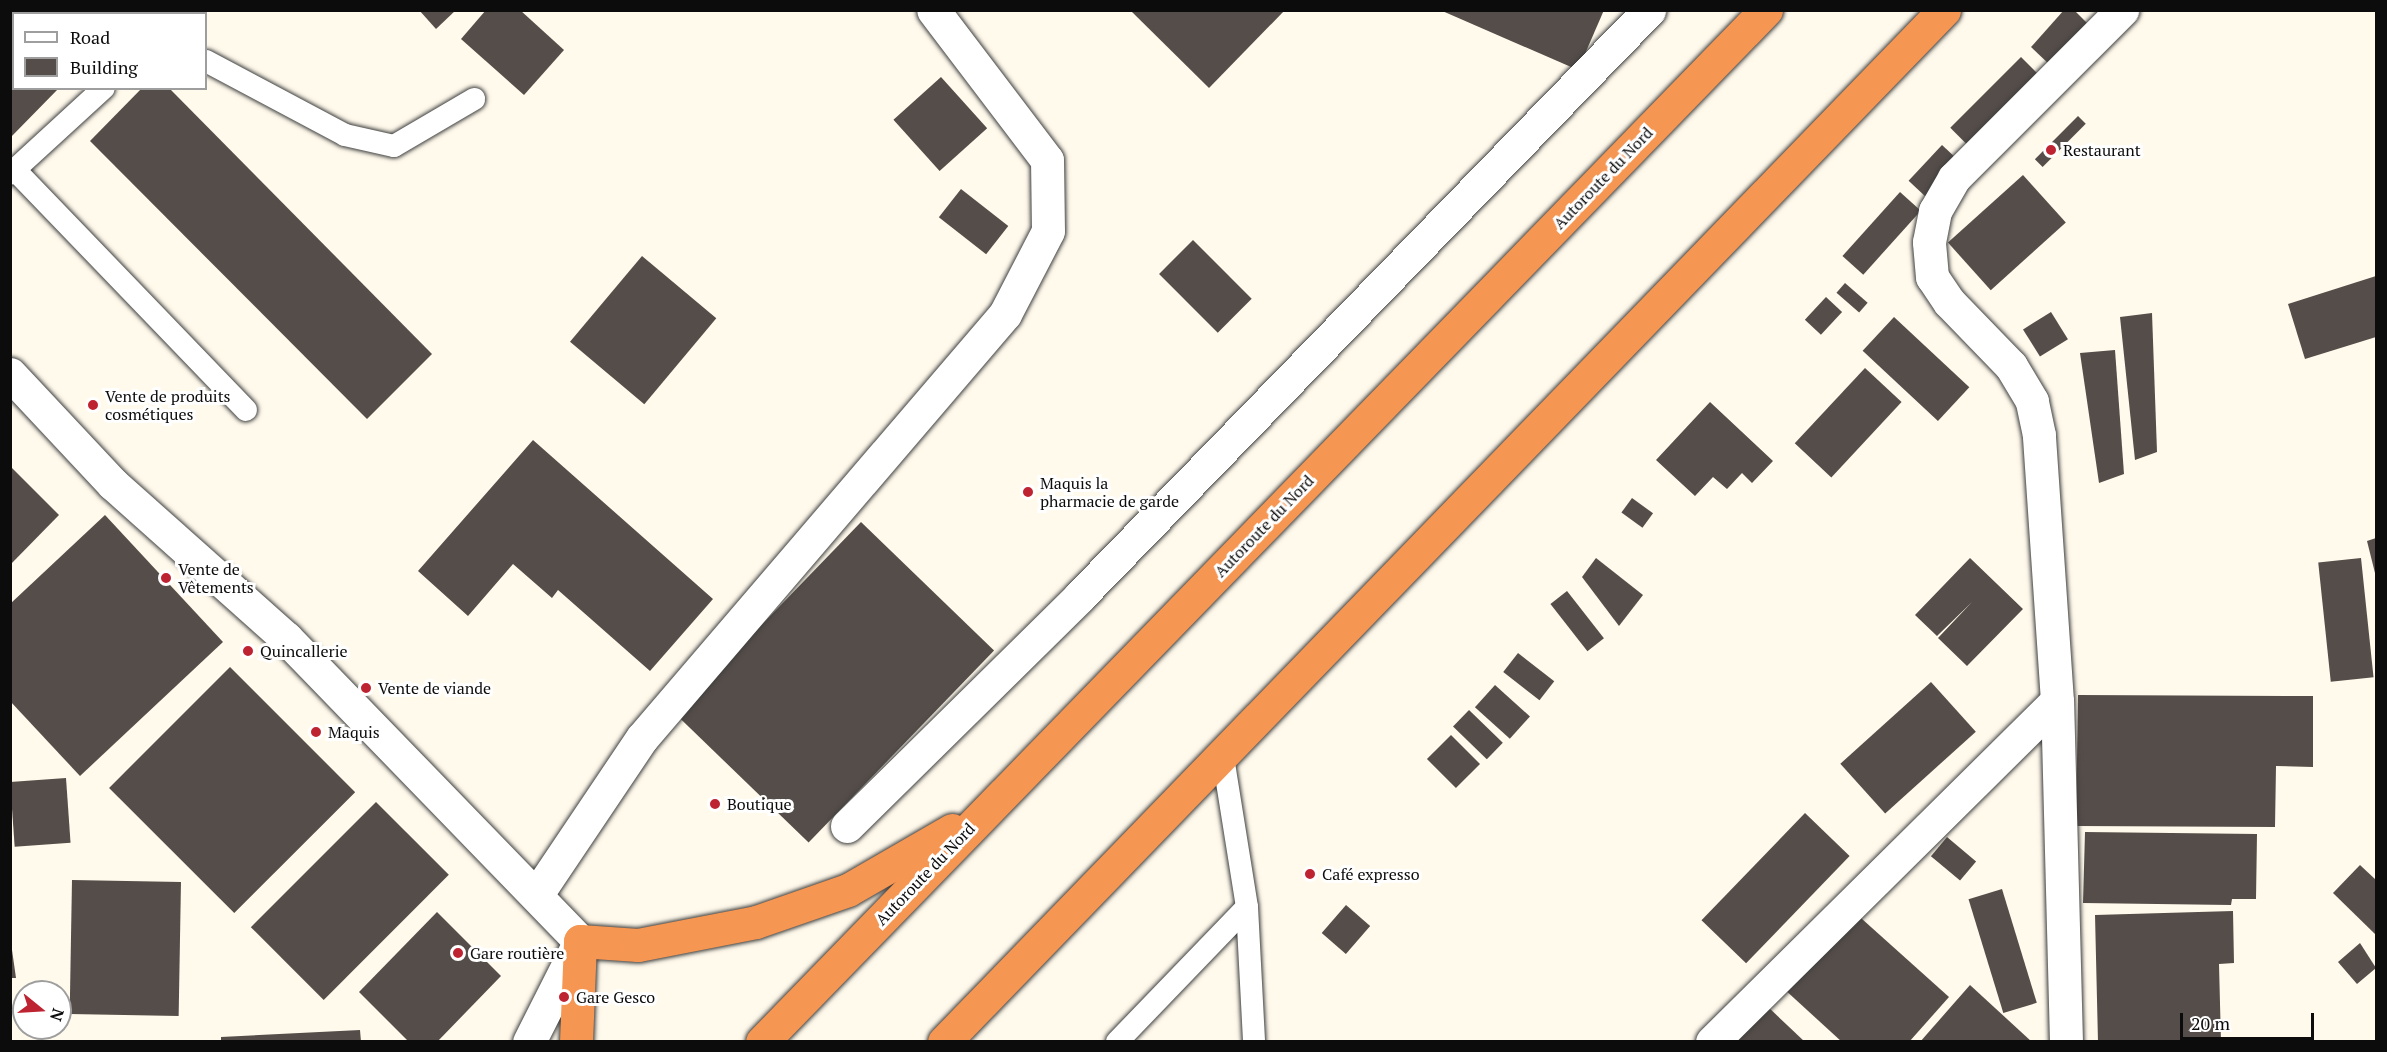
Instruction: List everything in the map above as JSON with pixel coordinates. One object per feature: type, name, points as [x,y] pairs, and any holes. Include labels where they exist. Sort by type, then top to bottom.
[{"type":"highway","points":[[944,1041],[1222,751],[1944,10]]},
{"type":"highway","name":"Autoroute du Nord","points":[[762,1041],[1766,11]]},
{"type":"highway","points":[[576,1041],[580,941],[638,945],[756,922],[848,890],[985,812]]},
{"type":"street","points":[[537,894],[642,738],[1005,314],[1048,231],[1047,160],[933,10]]},
{"type":"street","points":[[847,826],[1080,596],[1649,10]]},
{"type":"street","points":[[2066,1041],[2057,701],[2039,435],[2032,401],[2011,366],[1949,302],[1932,277],[1929,242],[1935,211],[1954,177],[2122,10]]},
{"type":"street","points":[[10,374],[113,484],[286,638],[537,894],[580,941],[529,1041]]},
{"type":"street","points":[[1712,1041],[2057,701]]},
{"type":"lane","points":[[207,62],[345,135],[394,146],[474,99]]},
{"type":"lane","points":[[102,90],[13,172],[246,410]]},
{"type":"lane","points":[[1222,751],[1247,907],[1254,1041]]},
{"type":"lane","points":[[1117,1041],[1247,907]]},
{"type":"building","points":[[10,10],[28,12],[12,12],[12,90],[57,90],[10,138]]},
{"type":"building","points":[[419,10],[456,10],[436,29]]},
{"type":"building","points":[[486,10],[520,10],[564,50],[524,95],[461,39]]},
{"type":"building","points":[[1130,10],[1285,10],[1209,88]]},
{"type":"building","points":[[1440,10],[1604,10],[1578,70]]},
{"type":"building","points":[[2064,10],[2074,10],[2089,25],[2051,66],[2031,47]]},
{"type":"building","points":[[2021,57],[2039,75],[1968,145],[1950,128]]},
{"type":"building","points":[[941,77],[987,128],[940,171],[893,120]]},
{"type":"building","points":[[140,90],[171,90],[432,354],[367,419],[90,141]]},
{"type":"building","points":[[2078,116],[2086,124],[2043,167],[2035,159]]},
{"type":"building","points":[[1942,145],[1961,163],[1928,199],[1909,181]]},
{"type":"building","points":[[2023,175],[2066,223],[1991,290],[1948,243]]},
{"type":"building","points":[[961,189],[1008,226],[986,254],[939,217]]},
{"type":"building","points":[[1900,192],[1921,211],[1863,275],[1842,256]]},
{"type":"building","points":[[1193,240],[1252,299],[1218,333],[1159,274]]},
{"type":"building","points":[[642,256],[716,318],[644,404],[570,342]]},
{"type":"building","points":[[2376,276],[2376,337],[2305,359],[2288,304]]},
{"type":"building","points":[[1845,283],[1868,303],[1859,312],[1836,293]]},
{"type":"building","points":[[1826,297],[1842,312],[1821,335],[1805,320]]},
{"type":"building","points":[[2051,312],[2068,339],[2040,357],[2023,329]]},
{"type":"building","points":[[2152,313],[2157,452],[2135,460],[2120,317]]},
{"type":"building","points":[[1894,317],[1969,387],[1938,421],[1863,351]]},
{"type":"building","points":[[2115,350],[2124,474],[2099,483],[2080,353]]},
{"type":"building","points":[[1865,368],[1902,402],[1831,477],[1795,443]]},
{"type":"building","points":[[1710,402],[1773,461],[1752,483],[1742,473],[1727,489],[1713,477],[1695,496],[1656,460]]},
{"type":"building","points":[[533,440],[713,599],[650,671],[558,590],[552,598],[513,564],[468,616],[418,571]]},
{"type":"building","points":[[10,466],[59,515],[10,565]]},
{"type":"building","points":[[1632,498],[1653,513],[1642,528],[1621,513]]},
{"type":"building","points":[[105,515],[223,642],[80,776],[10,701],[10,604]]},
{"type":"building","points":[[861,522],[994,651],[809,843],[676,714]]},
{"type":"building","points":[[2376,538],[2376,577],[2367,541]]},
{"type":"building","points":[[1596,558],[1643,595],[1619,626],[1582,577]]},
{"type":"building","points":[[1970,558],[2023,609],[1967,666],[1938,638],[1972,602],[1937,636],[1915,615]]},
{"type":"building","points":[[2361,558],[2374,677],[2331,682],[2318,562]]},
{"type":"building","points":[[1567,591],[1604,638],[1587,651],[1550,604]]},
{"type":"building","points":[[1518,653],[1554,681],[1539,700],[1503,672]]},
{"type":"building","points":[[230,667],[355,792],[234,913],[109,788]]},
{"type":"building","points":[[1931,682],[1976,732],[1885,813],[1840,764]]},
{"type":"building","points":[[1495,685],[1530,716],[1510,739],[1475,707]]},
{"type":"building","points":[[2078,695],[2313,696],[2313,767],[2276,766],[2275,827],[2076,826]]},
{"type":"building","points":[[1469,710],[1503,743],[1487,759],[1453,727]]},
{"type":"building","points":[[1451,735],[1480,764],[1456,788],[1427,759]]},
{"type":"building","points":[[66,778],[71,843],[15,847],[10,782]]},
{"type":"building","points":[[376,802],[449,875],[324,1000],[251,927]]},
{"type":"building","points":[[1805,813],[1850,856],[1746,963],[1701,920]]},
{"type":"building","points":[[2085,832],[2257,834],[2256,899],[2232,899],[2231,905],[2083,903]]},
{"type":"building","points":[[1947,837],[1976,861],[1960,881],[1931,856]]},
{"type":"building","points":[[2360,865],[2376,880],[2376,935],[2333,893]]},
{"type":"building","points":[[72,880],[181,882],[179,1016],[72,1014]]},
{"type":"building","points":[[2002,889],[2037,1003],[2003,1013],[1969,899]]},
{"type":"building","points":[[1346,905],[1370,926],[1346,954],[1322,933]]},
{"type":"building","points":[[1852,910],[1949,997],[1909,1042],[1842,1042],[1783,988]]},
{"type":"building","points":[[2233,911],[2234,963],[2219,964],[2221,1042],[2098,1042],[2095,915]]},
{"type":"building","points":[[437,912],[501,976],[437,1042],[409,1042],[359,992]]},
{"type":"building","points":[[10,936],[16,978],[10,978]]},
{"type":"building","points":[[2360,943],[2376,968],[2357,984],[2338,962]]},
{"type":"building","points":[[1970,985],[2032,1042],[1920,1042]]},
{"type":"building","points":[[1766,1005],[1805,1042],[1732,1042]]},
{"type":"building","points":[[360,1030],[361,1042],[221,1042],[221,1037]]},
{"type":"place","name":"Restaurant","points":[[2051,150]]},
{"type":"place","name":"Vente de produits cosmétiques","points":[[93,405]]},
{"type":"place","name":"Maquis la pharmacie de garde","points":[[1028,492]]},
{"type":"place","name":"Vente de Vêtements","points":[[166,578]]},
{"type":"place","name":"Quincallerie","points":[[248,651]]},
{"type":"place","name":"Vente de viande","points":[[366,688]]},
{"type":"place","name":"Maquis","points":[[316,732]]},
{"type":"place","name":"Boutique","points":[[715,804]]},
{"type":"place","name":"Café expresso","points":[[1310,874]]},
{"type":"place","name":"Gare routière","points":[[458,953]]},
{"type":"place","name":"Gare Gesco","points":[[564,997]]}]
